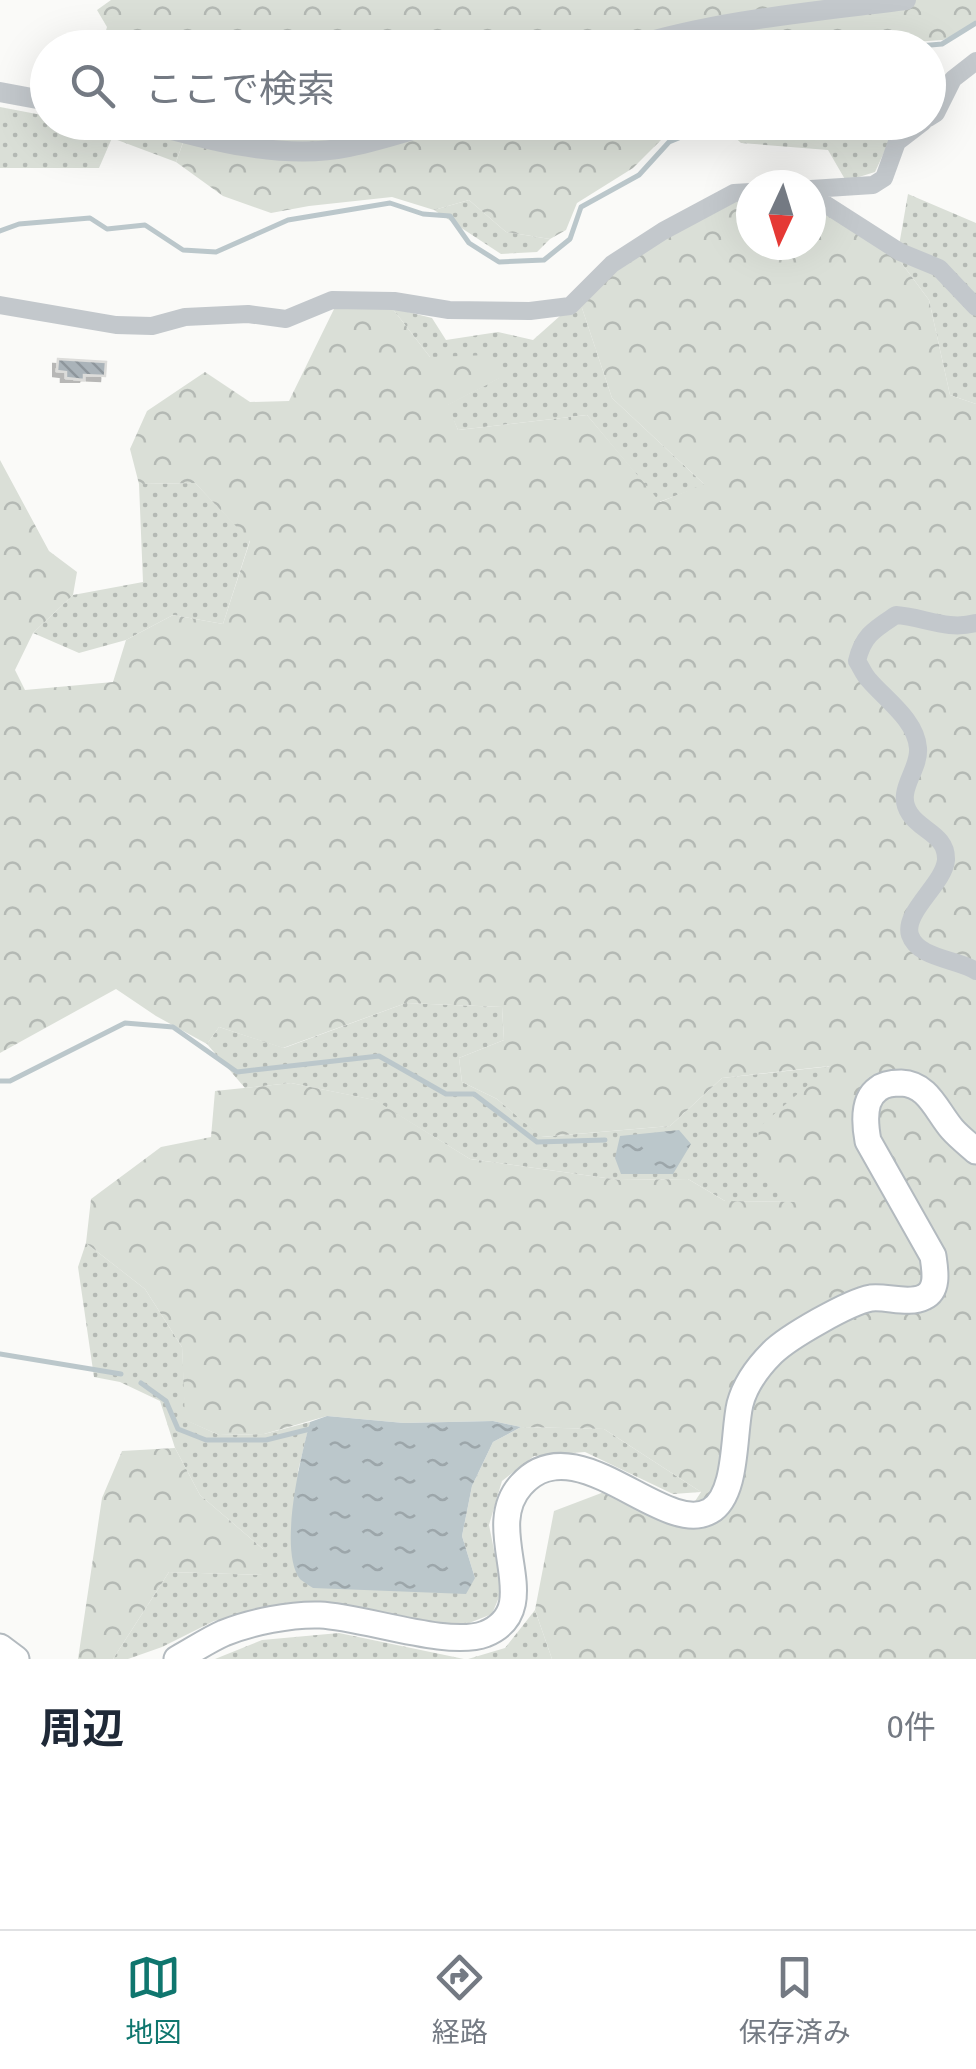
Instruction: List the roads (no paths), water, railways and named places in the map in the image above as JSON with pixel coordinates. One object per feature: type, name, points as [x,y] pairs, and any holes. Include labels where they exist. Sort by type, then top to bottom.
[{"type":"main road","points":[[177,1659],[223,1633],[282,1618],[320,1615],[446,1638],[482,1635],[502,1624],[512,1609],[514,1584],[505,1533],[507,1506],[522,1484],[540,1470],[561,1466],[583,1468],[666,1508],[691,1515],[708,1513],[720,1503],[729,1484],[741,1402],[756,1370],[776,1350],[838,1311],[868,1298],[912,1300],[925,1297],[932,1290],[936,1276],[933,1256],[868,1141],[868,1102],[876,1089],[894,1082],[914,1084],[928,1093],[955,1133],[976,1151]]},
{"type":"main road","points":[[0,1647],[16,1659]]},
{"type":"street","points":[[699,30],[783,14],[906,0]]},
{"type":"street","points":[[946,93],[953,79],[976,61]]},
{"type":"street","points":[[0,92],[30,98]]},
{"type":"street","points":[[208,140],[283,152],[346,148],[375,140]]},
{"type":"street","points":[[826,190],[873,185],[884,178],[901,140]]},
{"type":"street","points":[[0,305],[116,325],[152,326],[186,317],[248,314],[286,319],[332,300],[394,301],[449,310],[530,311],[570,306],[612,264],[736,192]]},
{"type":"street","points":[[826,202],[900,252],[939,268],[976,308]]},
{"type":"street","points":[[976,623],[940,625],[896,615],[872,631],[861,644],[857,660],[866,678],[911,728],[919,745],[904,799],[910,815],[938,836],[946,859],[942,872],[910,921],[912,940],[922,950],[976,971]]},
{"type":"water","points":[[679,1130],[691,1144],[673,1174],[621,1174],[615,1158],[620,1136]]},
{"type":"water","points":[[327,1416],[404,1423],[493,1421],[521,1427],[493,1442],[472,1486],[462,1536],[475,1578],[466,1594],[313,1588],[300,1579],[291,1547],[297,1479],[310,1422]]},
{"type":"waterway","points":[[946,42],[976,23]]},
{"type":"waterway","points":[[0,231],[19,224],[90,218],[107,229],[145,225],[183,250],[216,252],[288,220],[390,203],[423,214],[450,216],[469,243],[499,262],[544,260],[570,239],[581,207],[639,175],[674,140]]},
{"type":"waterway","points":[[0,1081],[10,1081],[125,1023],[173,1027],[237,1072],[379,1056],[446,1094],[474,1094],[537,1142],[605,1140]]},
{"type":"waterway","points":[[0,1354],[121,1374]]},
{"type":"waterway","points":[[141,1383],[166,1401],[178,1429],[206,1440],[266,1440],[310,1429]]}]
